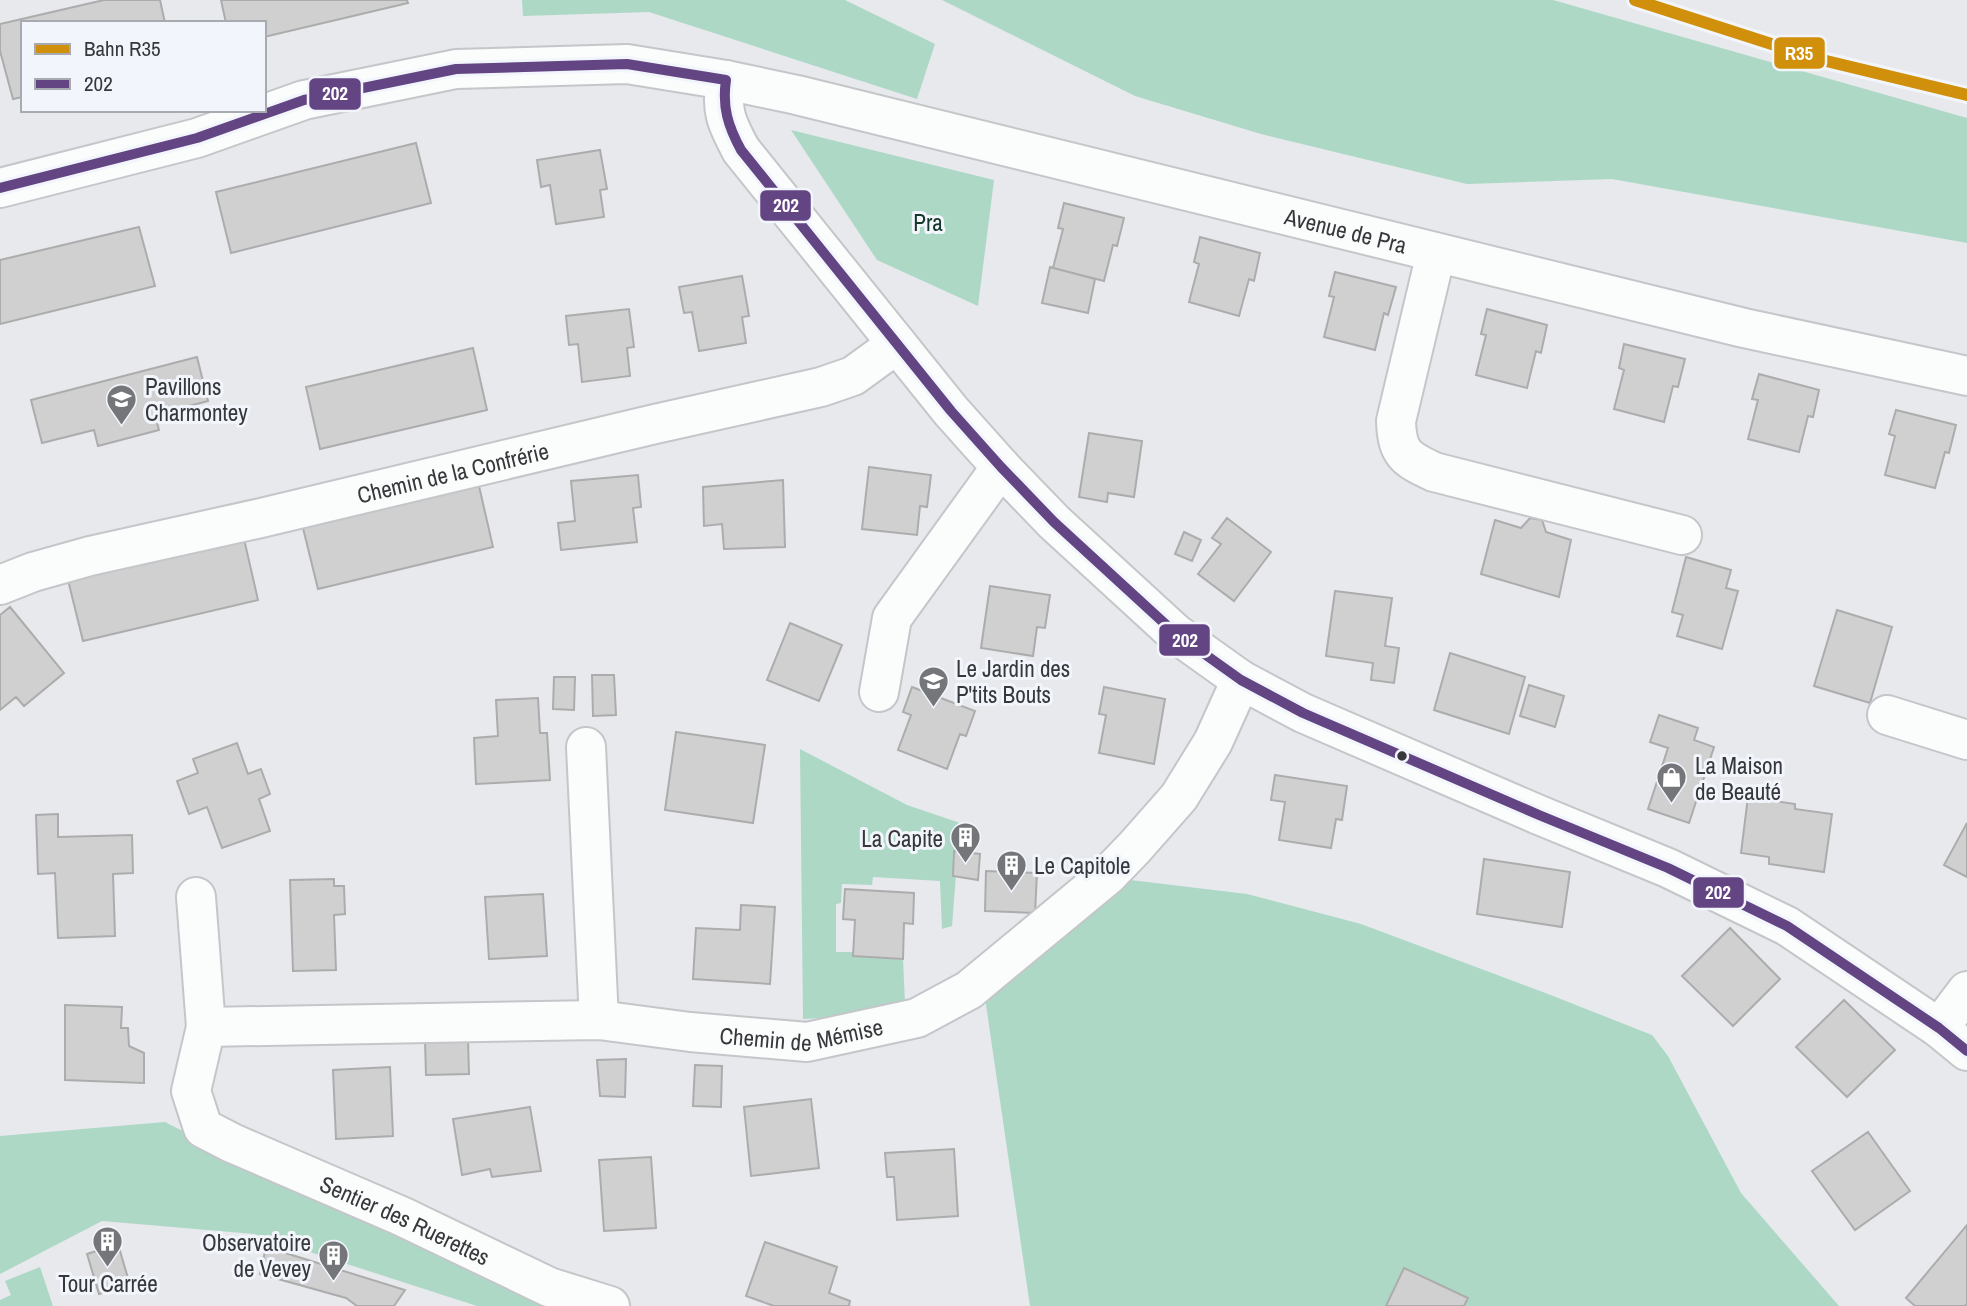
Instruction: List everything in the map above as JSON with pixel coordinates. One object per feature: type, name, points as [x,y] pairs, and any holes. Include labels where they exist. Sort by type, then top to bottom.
[{"type":"street","name":"Avenue de Pra","points":[[0,188],[197,138],[304,100],[456,69],[627,64],[726,80],[810,99],[1744,328],[1967,376]]},
{"type":"street","points":[[726,80],[723,105],[726,121],[741,150],[951,411],[1054,522],[1175,633],[1241,680],[1303,713],[1668,868],[1787,926],[1953,1039],[1967,991]]},
{"type":"street","points":[[1436,253],[1396,421],[1396,442],[1412,461],[1434,472],[1682,535]]},
{"type":"street","name":"Chemin de la Confrérie","points":[[0,585],[33,572],[90,556],[821,387],[853,376],[897,344]]},
{"type":"street","points":[[879,692],[892,618],[1001,467]]},
{"type":"street","name":"Chemin de Mémise","points":[[206,1027],[599,1020],[690,1032],[807,1042],[917,1018],[969,990],[1108,875],[1135,847],[1179,797],[1213,742],[1241,680]]},
{"type":"street","points":[[1887,715],[1967,740]]},
{"type":"street","points":[[586,747],[599,1020]]},
{"type":"street","points":[[196,897],[206,1027]]},
{"type":"street","name":"Sentier des Ruerettes","points":[[206,1027],[191,1091],[203,1128],[401,1216],[550,1287],[610,1306]]},
{"type":"green space","points":[[522,0],[845,0],[935,44],[917,99],[649,12],[523,16]]},
{"type":"green space","points":[[942,0],[1553,0],[1967,118],[1967,243],[1612,179],[1467,184],[1261,134],[1135,96]]},
{"type":"green space","name":"Pra","points":[[791,130],[994,180],[978,306],[877,260]]},
{"type":"green space","points":[[800,749],[907,805],[960,823],[952,926],[942,929],[940,881],[873,877],[872,885],[842,884],[841,903],[836,904],[836,952],[853,952],[853,956],[903,959],[905,1003],[848,1017],[803,1019]]},
{"type":"green space","points":[[1122,879],[1247,894],[1361,924],[1652,1035],[1668,1056],[1741,1193],[1839,1306],[1030,1306],[985,998]]},
{"type":"green space","points":[[165,1122],[358,1220],[601,1306],[477,1306],[254,1234],[102,1221],[0,1274],[0,1136]]},
{"type":"green space","points":[[40,1267],[53,1306],[0,1306],[0,1300],[11,1295],[5,1281]]},
{"type":"building","points":[[104,0],[160,0],[165,21],[21,21],[21,97],[13,99],[0,51],[0,24]]},
{"type":"building","points":[[221,0],[407,0],[408,3],[266,37],[266,21],[226,21]]},
{"type":"building","points":[[416,143],[431,203],[231,253],[216,192]]},
{"type":"building","points":[[600,150],[607,189],[600,190],[604,217],[556,224],[550,185],[541,187],[537,160]]},
{"type":"building","points":[[1064,203],[1124,218],[1117,246],[1113,245],[1104,281],[1053,268],[1063,229],[1058,228]]},
{"type":"building","points":[[139,227],[155,286],[0,324],[0,260]]},
{"type":"building","points":[[1200,237],[1260,253],[1254,281],[1249,279],[1239,316],[1189,302],[1199,264],[1194,262]]},
{"type":"building","points":[[1050,267],[1095,279],[1088,313],[1042,303]]},
{"type":"building","points":[[1335,272],[1396,287],[1388,315],[1384,313],[1375,350],[1324,337],[1334,297],[1329,296]]},
{"type":"building","points":[[742,276],[749,316],[742,317],[746,343],[699,351],[692,312],[684,313],[679,287]]},
{"type":"building","points":[[629,309],[634,347],[627,348],[630,376],[582,382],[578,344],[569,345],[566,316]]},
{"type":"building","points":[[1487,309],[1547,325],[1541,353],[1536,351],[1527,388],[1476,375],[1486,335],[1481,334]]},
{"type":"building","points":[[1624,344],[1685,359],[1678,387],[1673,386],[1664,422],[1614,409],[1624,370],[1619,368]]},
{"type":"building","points":[[473,348],[487,410],[320,449],[306,387]]},
{"type":"building","points":[[197,357],[208,401],[155,415],[159,430],[98,446],[94,430],[42,443],[31,400]]},
{"type":"building","points":[[1759,374],[1819,390],[1813,417],[1808,416],[1799,452],[1748,439],[1758,400],[1752,399]]},
{"type":"building","points":[[1896,410],[1956,425],[1949,453],[1945,452],[1935,488],[1885,475],[1895,436],[1889,434]]},
{"type":"building","points":[[1089,433],[1142,441],[1134,497],[1108,493],[1107,502],[1079,497]]},
{"type":"building","points":[[869,467],[931,475],[927,507],[920,506],[917,535],[862,529]]},
{"type":"building","points":[[638,475],[641,507],[633,508],[637,542],[561,550],[558,523],[575,521],[571,481]]},
{"type":"building","points":[[783,480],[785,547],[724,549],[722,524],[704,526],[703,487]]},
{"type":"building","points":[[479,486],[493,547],[318,589],[303,528]]},
{"type":"building","points":[[1227,518],[1271,552],[1234,601],[1198,574],[1221,544],[1212,538]]},
{"type":"building","points":[[1530,518],[1542,520],[1546,532],[1571,540],[1559,597],[1481,574],[1495,520],[1521,528]]},
{"type":"building","points":[[1184,532],[1201,540],[1192,561],[1175,554]]},
{"type":"building","points":[[244,539],[258,600],[83,641],[68,580]]},
{"type":"building","points":[[1686,557],[1731,570],[1726,588],[1738,591],[1722,649],[1677,636],[1683,615],[1672,612]]},
{"type":"building","points":[[990,586],[1050,595],[1045,628],[1037,627],[1033,656],[981,648]]},
{"type":"building","points":[[1335,591],[1392,598],[1385,646],[1399,648],[1394,683],[1371,680],[1373,663],[1326,656]]},
{"type":"building","points":[[10,607],[64,673],[24,706],[16,697],[0,710],[0,615]]},
{"type":"building","points":[[1837,610],[1892,627],[1870,703],[1814,686]]},
{"type":"building","points":[[790,623],[842,645],[819,701],[767,680]]},
{"type":"building","points":[[1450,653],[1525,677],[1509,734],[1434,710]]},
{"type":"building","points":[[592,675],[614,675],[616,715],[593,716]]},
{"type":"building","points":[[554,677],[575,677],[574,710],[553,709]]},
{"type":"building","points":[[1529,685],[1564,696],[1555,727],[1520,716]]},
{"type":"building","points":[[912,687],[975,711],[966,736],[960,734],[947,769],[898,750],[911,715],[903,712]]},
{"type":"building","points":[[1104,687],[1165,699],[1154,764],[1099,753],[1106,715],[1099,714]]},
{"type":"building","points":[[538,698],[540,733],[547,733],[550,780],[476,784],[474,738],[498,736],[496,700]]},
{"type":"building","points":[[1659,715],[1698,728],[1694,740],[1714,747],[1689,823],[1648,809],[1668,748],[1650,742]]},
{"type":"building","points":[[676,732],[765,745],[753,823],[665,810]]},
{"type":"building","points":[[237,743],[248,774],[261,769],[270,794],[259,799],[270,831],[222,848],[207,807],[189,814],[177,781],[198,773],[193,759]]},
{"type":"building","points":[[1275,775],[1347,786],[1342,820],[1336,819],[1331,848],[1279,840],[1285,802],[1271,800]]},
{"type":"building","points":[[1748,797],[1795,804],[1795,809],[1832,814],[1824,872],[1769,864],[1769,857],[1741,853]]},
{"type":"building","points":[[58,814],[58,837],[132,835],[133,873],[113,874],[115,936],[58,938],[55,873],[38,874],[36,815]]},
{"type":"building","points":[[1967,823],[1967,877],[1944,865]]},
{"type":"building","name":"La Capite","points":[[954,851],[980,854],[978,880],[953,876]]},
{"type":"building","points":[[1484,859],[1570,872],[1562,927],[1477,914]]},
{"type":"building","name":"Le Capitole","points":[[986,871],[1037,873],[1035,913],[985,911]]},
{"type":"building","points":[[334,879],[334,886],[344,886],[345,914],[334,915],[336,970],[293,971],[290,880]]},
{"type":"building","points":[[845,889],[914,893],[913,924],[904,923],[903,959],[853,956],[855,920],[843,919]]},
{"type":"building","points":[[543,894],[547,956],[489,959],[485,897]]},
{"type":"building","points":[[741,905],[775,907],[770,984],[693,979],[696,928],[740,930]]},
{"type":"building","points":[[1730,928],[1780,979],[1733,1026],[1682,976]]},
{"type":"building","points":[[1844,1000],[1895,1050],[1847,1097],[1796,1047]]},
{"type":"building","points":[[65,1005],[122,1007],[121,1028],[128,1028],[129,1046],[144,1053],[144,1083],[65,1080]]},
{"type":"building","points":[[468,1039],[469,1074],[426,1075],[425,1040]]},
{"type":"building","points":[[626,1059],[625,1097],[600,1096],[597,1060]]},
{"type":"building","points":[[695,1065],[722,1066],[721,1107],[693,1106]]},
{"type":"building","points":[[390,1067],[393,1136],[336,1139],[333,1070]]},
{"type":"building","points":[[811,1099],[819,1168],[751,1176],[744,1107]]},
{"type":"building","points":[[530,1107],[541,1171],[492,1177],[490,1169],[462,1175],[453,1119]]},
{"type":"building","points":[[1868,1132],[1910,1191],[1855,1230],[1812,1171]]},
{"type":"building","points":[[954,1149],[958,1216],[897,1220],[894,1177],[887,1177],[885,1153]]},
{"type":"building","points":[[651,1157],[656,1228],[604,1231],[599,1160]]},
{"type":"building","points":[[1967,1225],[1967,1304],[1915,1306],[1906,1298]]},
{"type":"building","points":[[765,1242],[837,1267],[829,1293],[850,1301],[849,1306],[774,1306],[746,1296]]},
{"type":"building","name":"Tour Carrée","points":[[118,1244],[130,1285],[99,1294],[87,1254]]},
{"type":"building","name":"Observatoire de Vevey","points":[[266,1247],[405,1290],[394,1306],[357,1306],[346,1298],[260,1274]]},
{"type":"building","points":[[1404,1268],[1468,1298],[1464,1306],[1386,1306]]},
{"type":"rail line","name":"R35","points":[[1635,0],[1818,59],[1967,95]]},
{"type":"transit line","name":"202","points":[[0,188],[197,138],[304,100],[456,69],[627,64],[726,80],[727,116],[741,150],[951,411],[1054,522],[1175,633],[1241,680],[1303,713],[1668,868],[1787,926],[1939,1028],[1967,1051]]},
{"type":"place","name":"Pavillons Charmontey","points":[[122,426]]},
{"type":"place","name":"Le Jardin des P'tits Bouts","points":[[933,708]]},
{"type":"place","name":"La Maison de Beauté","points":[[1672,805]]},
{"type":"place","name":"La Capite","points":[[966,865]]},
{"type":"place","name":"Le Capitole","points":[[1011,892]]},
{"type":"place","name":"Tour Carrée","points":[[108,1269]]},
{"type":"place","name":"Observatoire de Vevey","points":[[334,1282]]}]
